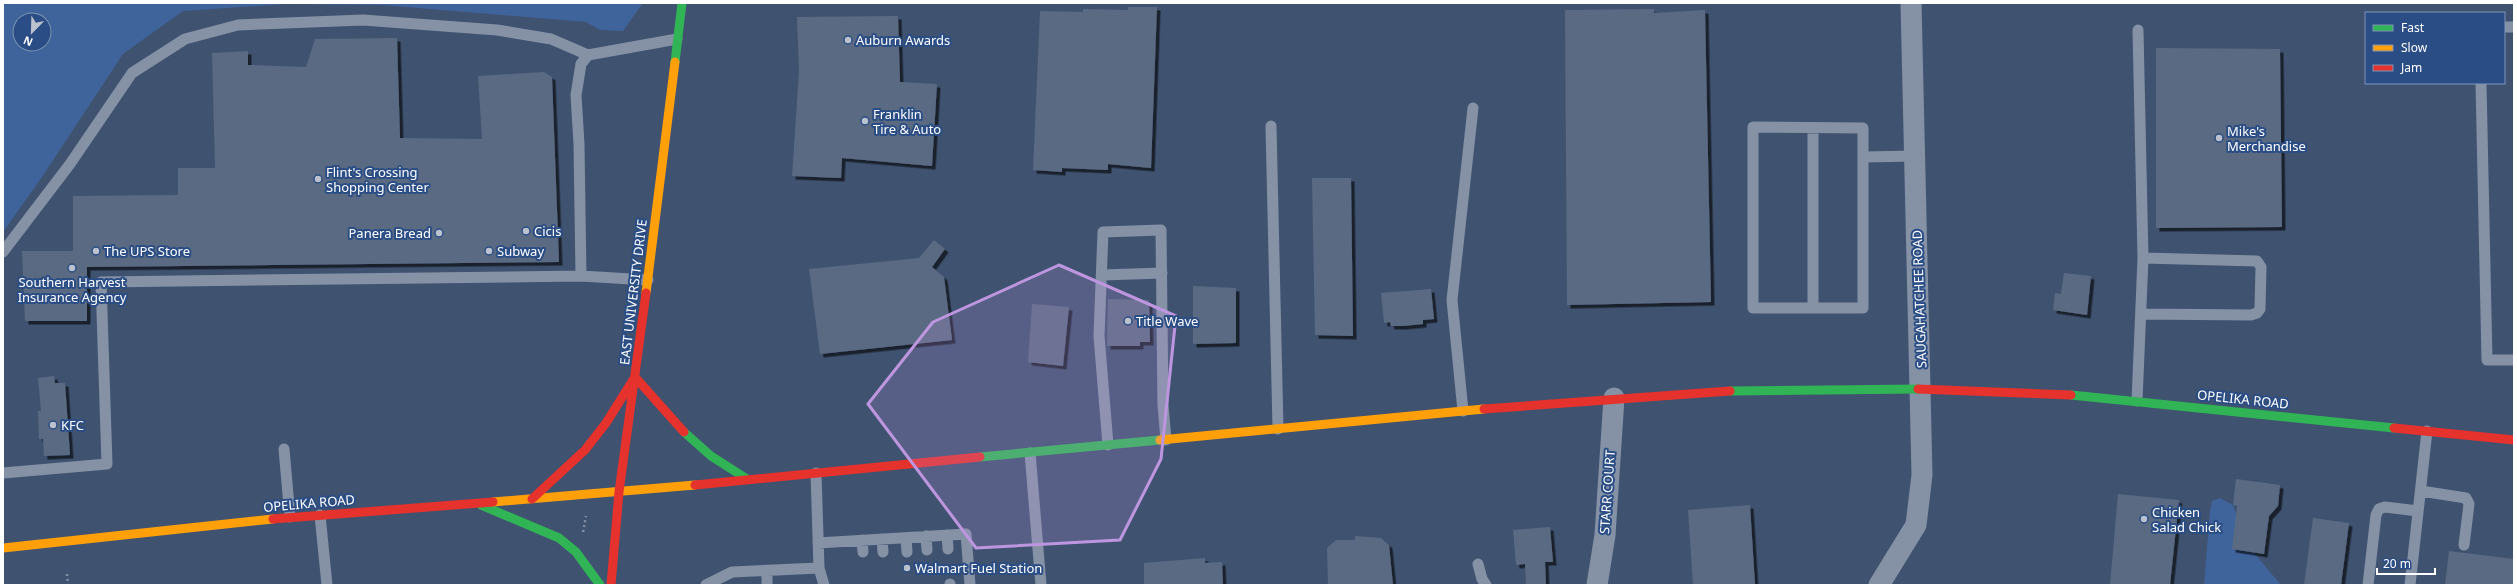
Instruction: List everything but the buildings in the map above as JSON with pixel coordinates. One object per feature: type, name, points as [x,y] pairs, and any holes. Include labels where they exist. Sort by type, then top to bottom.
[{"type":"main road","name":"EAST UNIVERSITY DRIVE","points":[[611,585],[619,492],[648,280],[682,3]]},
{"type":"main road","points":[[532,499],[585,450],[606,423],[635,377],[688,438],[710,456],[747,479]]},
{"type":"main road","name":"OPELIKA ROAD","points":[[3,548],[290,517],[619,492],[1463,411],[1614,398],[1757,389],[1922,389],[2069,395],[2514,440]]},
{"type":"main road","points":[[476,503],[559,538],[576,552],[600,585]]},
{"type":"street","name":"SAUGAHATCHEE ROAD","points":[[1879,585],[1916,525],[1922,474],[1922,389],[1911,3]]},
{"type":"street","name":"STARR COURT","points":[[1597,585],[1604,535],[1614,398]]},
{"type":"lane","points":[[3,252],[70,164],[132,73],[185,39],[238,25],[363,20],[497,30],[551,39],[588,55],[677,39]]},
{"type":"lane","points":[[2137,401],[2142,314],[2143,258],[2138,30]]},
{"type":"lane","points":[[581,276],[579,144],[576,95],[581,64],[588,55]]},
{"type":"lane","points":[[2481,84],[2487,360],[2514,360]]},
{"type":"lane","points":[[1463,411],[1452,300],[1473,108]]},
{"type":"lane","points":[[1271,126],[1278,429]]},
{"type":"lane","points":[[1753,127],[1813,128],[1863,128],[1863,308],[1753,308],[1753,127]]},
{"type":"lane","points":[[1813,128],[1813,308]]},
{"type":"lane","points":[[1863,157],[1915,156]]},
{"type":"lane","points":[[1108,446],[1099,336],[1103,232],[1161,230],[1166,440]]},
{"type":"lane","points":[[2142,314],[2257,313],[2260,309],[2261,267],[2257,261],[2251,260],[2143,258]]},
{"type":"lane","points":[[1102,275],[1162,273]]},
{"type":"lane","points":[[3,473],[107,464],[101,282],[581,276],[648,280]]},
{"type":"lane","points":[[2410,585],[2427,431]]},
{"type":"lane","points":[[284,449],[290,517]]},
{"type":"lane","points":[[1030,453],[1041,585]]},
{"type":"lane","points":[[816,473],[819,568],[824,585]]},
{"type":"lane","points":[[2421,491],[2466,498],[2469,504],[2464,545]]},
{"type":"lane","points":[[2368,585],[2376,515],[2379,508],[2385,507],[2418,511]]},
{"type":"lane","points":[[320,515],[327,585]]},
{"type":"lane","points":[[818,543],[966,534],[970,585]]},
{"type":"lane","points":[[947,535],[948,549]]},
{"type":"lane","points":[[926,536],[927,550]]},
{"type":"lane","points":[[906,538],[906,552]]},
{"type":"lane","points":[[882,539],[883,552]]},
{"type":"lane","points":[[862,540],[863,552]]},
{"type":"lane","points":[[1478,564],[1482,580],[1486,585]]},
{"type":"lane","points":[[706,585],[732,572],[819,568]]},
{"type":"lane","points":[[767,570],[767,585]]},
{"type":"path","points":[[67,574],[68,585]]},
{"type":"highlighted area","points":[[1059,265],[1176,316],[1161,459],[1120,540],[976,548],[868,404],[933,322]]},
{"type":"shaded area","points":[[3,3],[643,3],[623,31],[600,30],[586,22],[382,5],[287,4],[183,11],[123,54],[42,177],[3,232]]},
{"type":"shaded area","points":[[2220,498],[2233,505],[2249,547],[2281,585],[2204,585],[2210,511],[2212,501]]},
{"type":"traffic: fast","points":[[675,62],[682,3]]},
{"type":"traffic: fast","points":[[1730,391],[1918,389]]},
{"type":"traffic: fast","points":[[2071,395],[2394,428]]},
{"type":"traffic: fast","points":[[684,432],[711,456],[747,479]]},
{"type":"traffic: fast","points":[[980,457],[1160,440]]},
{"type":"traffic: fast","points":[[481,505],[559,538],[576,552],[600,585]]},
{"type":"traffic: slow","points":[[646,293],[675,62]]},
{"type":"traffic: slow","points":[[1160,440],[1484,409]]},
{"type":"traffic: slow","points":[[493,502],[695,485]]},
{"type":"traffic: slow","points":[[3,548],[273,519]]},
{"type":"traffic: jam","points":[[619,492],[646,293]]},
{"type":"traffic: jam","points":[[532,499],[585,450],[606,423],[635,377],[684,432]]},
{"type":"traffic: jam","points":[[1918,389],[2071,395]]},
{"type":"traffic: jam","points":[[1484,409],[1730,391]]},
{"type":"traffic: jam","points":[[2394,428],[2514,440]]},
{"type":"traffic: jam","points":[[695,485],[980,457]]},
{"type":"traffic: jam","points":[[611,585],[619,492]]},
{"type":"traffic: jam","points":[[273,519],[493,502]]},
{"type":"place","name":"Auburn Awards","points":[[848,40]]},
{"type":"place","name":"Franklin Tire & Auto","points":[[865,121]]},
{"type":"place","name":"Mike's Merchandise","points":[[2219,138]]},
{"type":"place","name":"Flint's Crossing Shopping Center","points":[[318,179]]},
{"type":"place","name":"Cicis","points":[[526,231]]},
{"type":"place","name":"Panera Bread","points":[[439,233]]},
{"type":"place","name":"The UPS Store","points":[[96,251]]},
{"type":"place","name":"Subway","points":[[489,251]]},
{"type":"place","name":"Southern Harvest Insurance Agency","points":[[72,268]]},
{"type":"place","name":"Title Wave","points":[[1128,321]]},
{"type":"place","name":"KFC","points":[[53,425]]},
{"type":"place","name":"Chicken Salad Chick","points":[[2144,519]]},
{"type":"place","name":"Walmart Fuel Station","points":[[907,568]]}]
